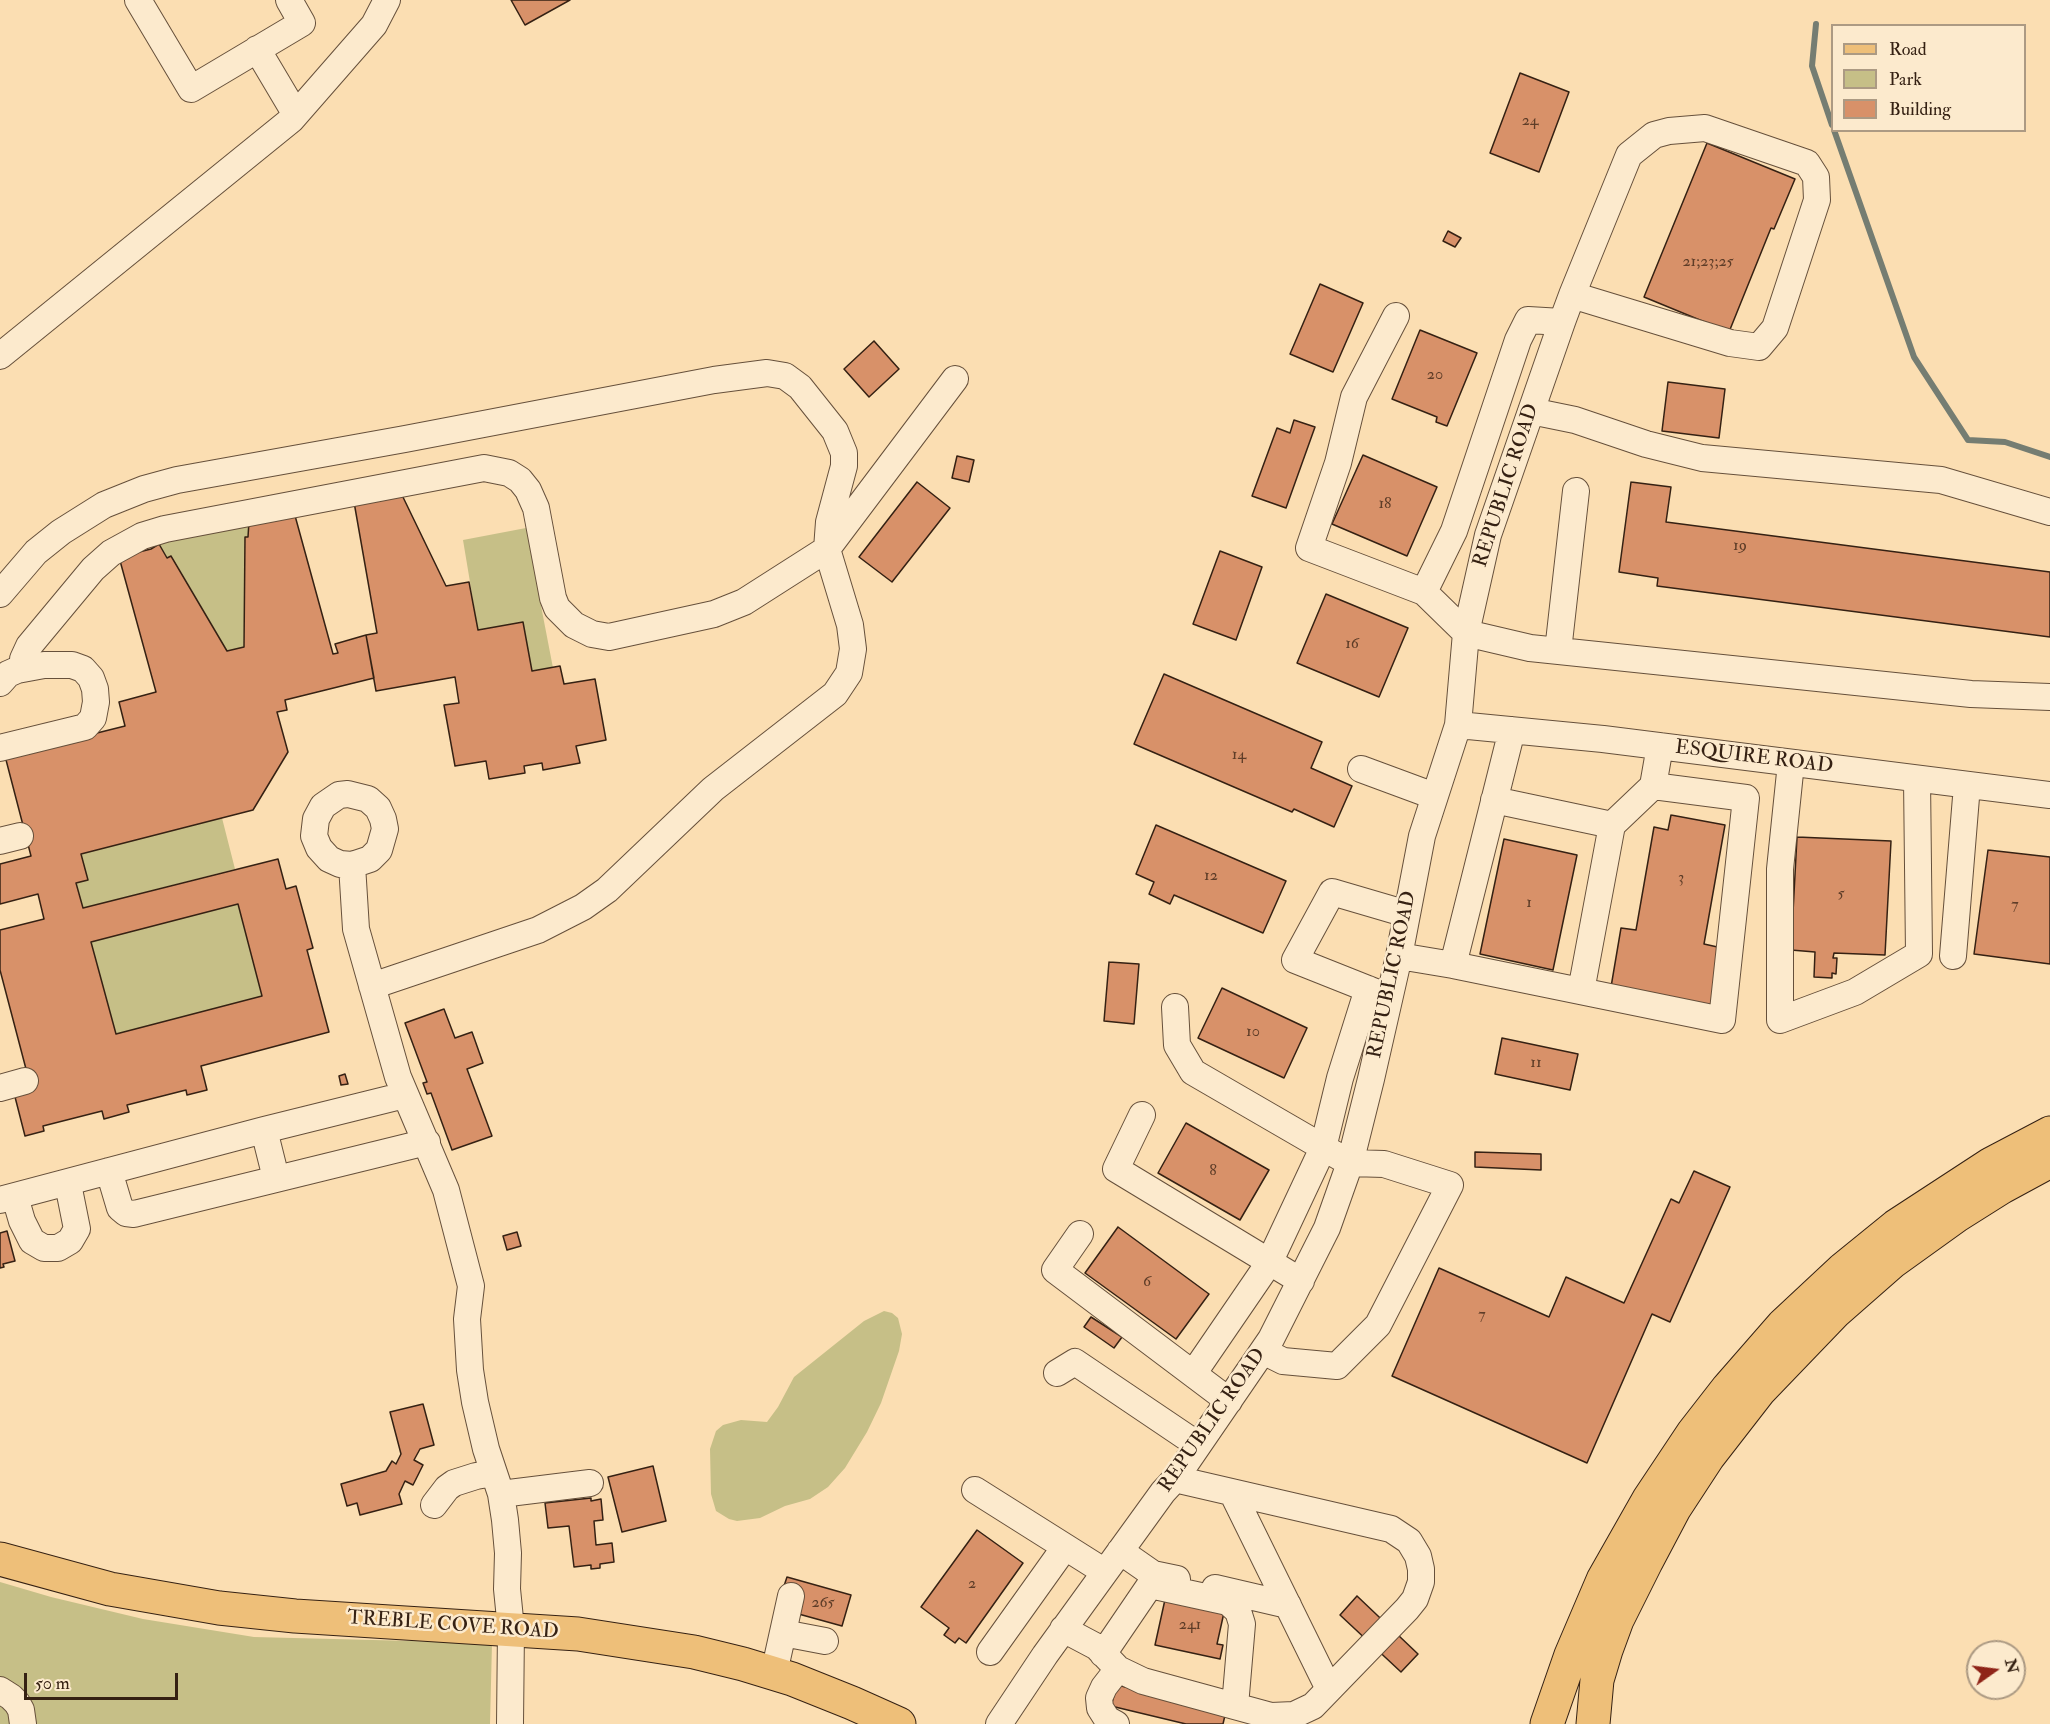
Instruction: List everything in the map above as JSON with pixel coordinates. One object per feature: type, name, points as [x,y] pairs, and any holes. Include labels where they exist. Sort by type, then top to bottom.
[{"type":"main road","points":[[1547,1724],[1571,1655],[1603,1580],[1649,1499],[1693,1433],[1728,1388],[1783,1325],[1843,1269],[1896,1226],[1954,1186],[2050,1133]]},
{"type":"main road","points":[[1593,1724],[1597,1680],[1617,1620],[1674,1509],[1708,1457],[1760,1390],[1835,1312],[1892,1262],[1965,1210],[2050,1161]]},
{"type":"main road","name":"TREBLE COVE ROAD","points":[[0,1559],[110,1589],[219,1608],[364,1621],[511,1629],[598,1637],[683,1650],[774,1672],[899,1724]]},
{"type":"main road","points":[[1597,1680],[1605,1724]]},
{"type":"street","points":[[138,0],[191,89],[302,22],[289,0]]},
{"type":"street","points":[[0,356],[291,120],[374,25],[387,0]]},
{"type":"street","points":[[257,50],[295,113]]},
{"type":"street","name":"REPUBLIC ROAD","points":[[999,1724],[1120,1551],[1175,1479],[1271,1340],[1327,1228],[1350,1163],[1371,1079],[1378,993],[1399,956],[1422,836],[1458,725],[1466,633],[1488,535],[1572,295],[1629,155],[1654,135],[1705,128],[1807,163],[1816,177],[1816,200],[1775,328],[1759,347],[1730,343],[1572,295]]},
{"type":"street","points":[[1396,315],[1354,397],[1338,463],[1309,548],[1424,592],[1466,633],[1530,648],[1948,692],[2050,697]]},
{"type":"street","points":[[1424,592],[1454,531],[1518,340],[1528,320],[1562,322]]},
{"type":"street","points":[[0,594],[36,552],[74,522],[104,505],[160,484],[757,373],[776,374],[793,381],[806,394],[839,439],[844,453],[844,466],[829,522],[828,549],[850,626],[853,649],[849,673],[835,694],[713,789],[607,890],[583,908],[538,930],[372,986]]},
{"type":"street","points":[[23,668],[23,659],[29,646],[93,569],[111,553],[142,536],[165,529],[478,469],[491,468],[503,471],[520,480],[528,490],[536,508],[550,585],[557,608],[574,625],[592,634],[618,636],[714,614],[734,607],[828,549],[955,380]]},
{"type":"street","points":[[1531,411],[1575,420],[1646,444],[1702,458],[1941,480],[2050,512]]},
{"type":"street","points":[[1558,651],[1576,491]]},
{"type":"street","points":[[0,683],[8,674],[23,668],[59,663],[80,668],[87,673],[96,695],[95,710],[91,721],[85,727],[0,748]]},
{"type":"street","name":"ESQUIRE ROAD","points":[[1458,725],[1660,746],[2050,795]]},
{"type":"street","points":[[1453,965],[1512,730]]},
{"type":"street","points":[[1581,991],[1612,825],[1653,786],[1660,746]]},
{"type":"street","points":[[1791,763],[1780,868],[1780,1020],[1855,992],[1919,954],[1917,779]]},
{"type":"street","points":[[1361,769],[1434,795]]},
{"type":"street","points":[[1953,956],[1967,785]]},
{"type":"street","points":[[1399,956],[1722,1020],[1746,798],[1653,786]]},
{"type":"street","points":[[1494,800],[1612,825]]},
{"type":"street","points":[[352,865],[356,929],[372,986],[398,1077],[446,1190],[471,1286],[467,1319],[470,1370],[481,1428],[497,1484],[508,1553],[507,1589],[511,1629],[510,1724]]},
{"type":"street","points":[[1192,1374],[1269,1263],[1323,1148],[1340,1078],[1378,993],[1295,960],[1332,892],[1407,914]]},
{"type":"street","points":[[1175,1007],[1177,1045],[1193,1072],[1350,1163],[1384,1164],[1450,1185],[1378,1325],[1337,1366],[1283,1361],[1263,1351]]},
{"type":"street","points":[[0,1088],[25,1081]]},
{"type":"street","points":[[68,1184],[77,1229],[70,1241],[58,1248],[44,1248],[32,1241],[5,1194],[68,1184],[264,1130],[405,1095]]},
{"type":"street","points":[[1142,1115],[1116,1169],[1301,1281]]},
{"type":"street","points":[[264,1130],[276,1178]]},
{"type":"street","points":[[110,1171],[120,1208],[126,1213],[134,1214],[427,1142]]},
{"type":"street","points":[[1080,1234],[1055,1270],[1229,1401]]},
{"type":"street","points":[[1057,1373],[1075,1362],[1198,1445]]},
{"type":"street","points":[[434,1506],[447,1488],[454,1483],[476,1476],[497,1484],[590,1483]]},
{"type":"street","points":[[1064,1629],[1097,1647],[1111,1662],[1143,1681],[1235,1706],[1270,1720],[1304,1712],[1317,1702],[1413,1602],[1419,1591],[1420,1565],[1416,1552],[1406,1539],[1391,1529],[1175,1479]]},
{"type":"street","points":[[975,1490],[1105,1572]]},
{"type":"street","points":[[1232,1492],[1329,1689]]},
{"type":"street","points":[[990,1652],[1065,1547]]},
{"type":"street","points":[[1120,1551],[1152,1580],[1228,1602],[1238,1611],[1242,1624],[1235,1706]]},
{"type":"street","points":[[1152,1580],[1288,1605]]},
{"type":"street","points":[[1116,1724],[1107,1719],[1100,1708],[1100,1698],[1111,1662],[1152,1580]]},
{"type":"street","points":[[774,1672],[791,1596]]},
{"type":"street","points":[[783,1633],[825,1641]]},
{"type":"street","points":[[0,1690],[11,1697],[21,1710],[23,1724]]},
{"type":"green space","points":[[249,521],[248,537],[245,538],[244,647],[227,651],[172,556],[167,558],[159,544]]},
{"type":"green space","points":[[526,528],[553,668],[532,671],[522,622],[478,630],[463,540]]},
{"type":"green space","points":[[222,818],[235,869],[83,908],[76,883],[88,880],[81,854]]},
{"type":"green space","points":[[238,904],[262,996],[116,1034],[91,942]]},
{"type":"green space","points":[[884,1311],[898,1318],[902,1334],[899,1351],[881,1403],[867,1432],[845,1468],[828,1487],[810,1499],[785,1506],[760,1518],[737,1521],[716,1511],[711,1494],[710,1449],[716,1431],[723,1425],[741,1420],[767,1422],[794,1377],[864,1321]]},
{"type":"green space","points":[[0,1582],[143,1619],[254,1637],[492,1643],[490,1724],[0,1724]]},
{"type":"building","points":[[511,0],[570,0],[525,25]]},
{"type":"building","points":[[1520,73],[1569,92],[1539,172],[1490,153]]},
{"type":"building","points":[[1707,143],[1795,179],[1774,229],[1771,228],[1729,332],[1644,297]]},
{"type":"building","points":[[1448,231],[1461,238],[1455,247],[1443,241]]},
{"type":"building","points":[[1320,284],[1363,303],[1333,372],[1290,354]]},
{"type":"building","points":[[1420,330],[1477,353],[1447,426],[1436,422],[1437,417],[1392,399]]},
{"type":"building","points":[[874,341],[899,369],[869,397],[844,369]]},
{"type":"building","points":[[1668,382],[1725,389],[1719,438],[1662,431]]},
{"type":"building","points":[[1294,420],[1315,427],[1286,508],[1252,496],[1277,428],[1290,433]]},
{"type":"building","points":[[1363,455],[1437,487],[1407,556],[1332,524]]},
{"type":"building","points":[[957,456],[974,460],[969,482],[952,478]]},
{"type":"building","points":[[917,482],[950,508],[892,582],[859,557]]},
{"type":"building","points":[[1631,482],[1671,487],[1666,522],[2050,572],[2050,637],[1657,586],[1658,578],[1619,572]]},
{"type":"building","points":[[401,493],[446,586],[469,582],[478,630],[523,622],[532,671],[560,666],[564,684],[595,679],[606,740],[576,746],[580,763],[543,770],[542,763],[524,766],[525,773],[489,779],[486,761],[455,766],[444,705],[459,703],[455,677],[376,691],[366,635],[377,633],[354,502]]},
{"type":"building","points":[[294,512],[333,654],[338,653],[335,644],[366,635],[374,678],[285,700],[287,710],[277,712],[288,752],[253,810],[81,854],[88,880],[76,883],[83,908],[278,859],[286,889],[296,886],[313,948],[307,950],[329,1032],[201,1066],[207,1090],[187,1095],[186,1090],[127,1105],[129,1112],[104,1119],[102,1111],[43,1126],[44,1131],[25,1136],[14,1093],[31,1088],[0,970],[0,930],[44,919],[38,894],[0,904],[0,864],[31,856],[5,756],[125,726],[119,702],[156,692],[119,557],[151,549],[159,544],[167,558],[171,556],[227,651],[244,647],[245,537],[248,537],[249,521]],"holes":[[[238,904],[262,996],[116,1034],[91,942]]]},
{"type":"building","points":[[1220,551],[1262,567],[1236,640],[1193,624]]},
{"type":"building","points":[[1326,594],[1408,628],[1379,697],[1297,663]]},
{"type":"building","points":[[1164,674],[1322,742],[1311,768],[1352,786],[1334,827],[1294,809],[1292,812],[1134,744]]},
{"type":"building","points":[[1671,815],[1725,825],[1704,944],[1722,948],[1712,1005],[1611,987],[1621,928],[1636,930],[1654,827],[1668,830]]},
{"type":"building","points":[[1156,825],[1286,881],[1263,933],[1174,895],[1170,904],[1149,894],[1154,882],[1136,874]]},
{"type":"building","points":[[1797,837],[1891,841],[1885,955],[1834,953],[1833,958],[1837,958],[1836,974],[1832,973],[1832,978],[1814,977],[1815,952],[1791,950]]},
{"type":"building","points":[[1504,839],[1577,855],[1553,970],[1480,954]]},
{"type":"building","points":[[1988,850],[2050,857],[2050,964],[1974,954]]},
{"type":"building","points":[[1109,962],[1139,964],[1134,1024],[1104,1021]]},
{"type":"building","points":[[1222,988],[1307,1028],[1284,1078],[1198,1038]]},
{"type":"building","points":[[444,1009],[455,1038],[472,1032],[483,1063],[467,1069],[492,1136],[452,1150],[431,1093],[427,1094],[423,1083],[427,1082],[405,1023]]},
{"type":"building","points":[[1502,1038],[1578,1054],[1570,1090],[1495,1074]]},
{"type":"building","points":[[345,1074],[348,1084],[341,1085],[339,1076]]},
{"type":"building","points":[[1186,1123],[1269,1170],[1240,1220],[1158,1173]]},
{"type":"building","points":[[1475,1152],[1541,1154],[1541,1170],[1475,1167]]},
{"type":"building","points":[[1694,1171],[1730,1187],[1670,1322],[1652,1314],[1587,1463],[1392,1376],[1439,1268],[1549,1317],[1566,1277],[1624,1303],[1671,1199],[1679,1203]]},
{"type":"building","points":[[1118,1227],[1209,1294],[1176,1339],[1085,1273]]},
{"type":"building","points":[[7,1231],[15,1261],[3,1264],[4,1267],[0,1268],[0,1233]]},
{"type":"building","points":[[517,1232],[521,1246],[507,1250],[503,1236]]},
{"type":"building","points":[[1091,1317],[1122,1337],[1114,1348],[1084,1327]]},
{"type":"building","points":[[423,1404],[434,1445],[420,1449],[414,1460],[423,1465],[413,1485],[405,1481],[399,1494],[402,1504],[360,1515],[357,1503],[347,1506],[341,1484],[386,1471],[392,1461],[396,1464],[401,1454],[390,1412]]},
{"type":"building","points":[[653,1466],[666,1521],[622,1532],[608,1477]]},
{"type":"building","points":[[591,1498],[591,1501],[601,1499],[603,1520],[594,1521],[596,1545],[612,1543],[614,1562],[600,1564],[600,1568],[591,1569],[591,1565],[574,1567],[569,1526],[548,1528],[545,1503]]},
{"type":"building","points":[[977,1530],[1023,1563],[966,1643],[959,1638],[955,1643],[944,1635],[949,1628],[921,1607]]},
{"type":"building","points":[[787,1577],[851,1595],[842,1626],[795,1613],[784,1586]]},
{"type":"building","points":[[1166,1595],[1225,1608],[1217,1644],[1223,1645],[1220,1659],[1155,1645]]},
{"type":"building","points":[[1357,1596],[1418,1654],[1401,1672],[1340,1615]]},
{"type":"building","points":[[1117,1685],[1226,1711],[1223,1724],[1186,1724],[1111,1706]]},
{"type":"waterway","points":[[1816,24],[1812,66],[1831,122]]},
{"type":"waterway","points":[[1835,132],[1914,357],[1968,440],[2005,442],[2050,457]]}]
